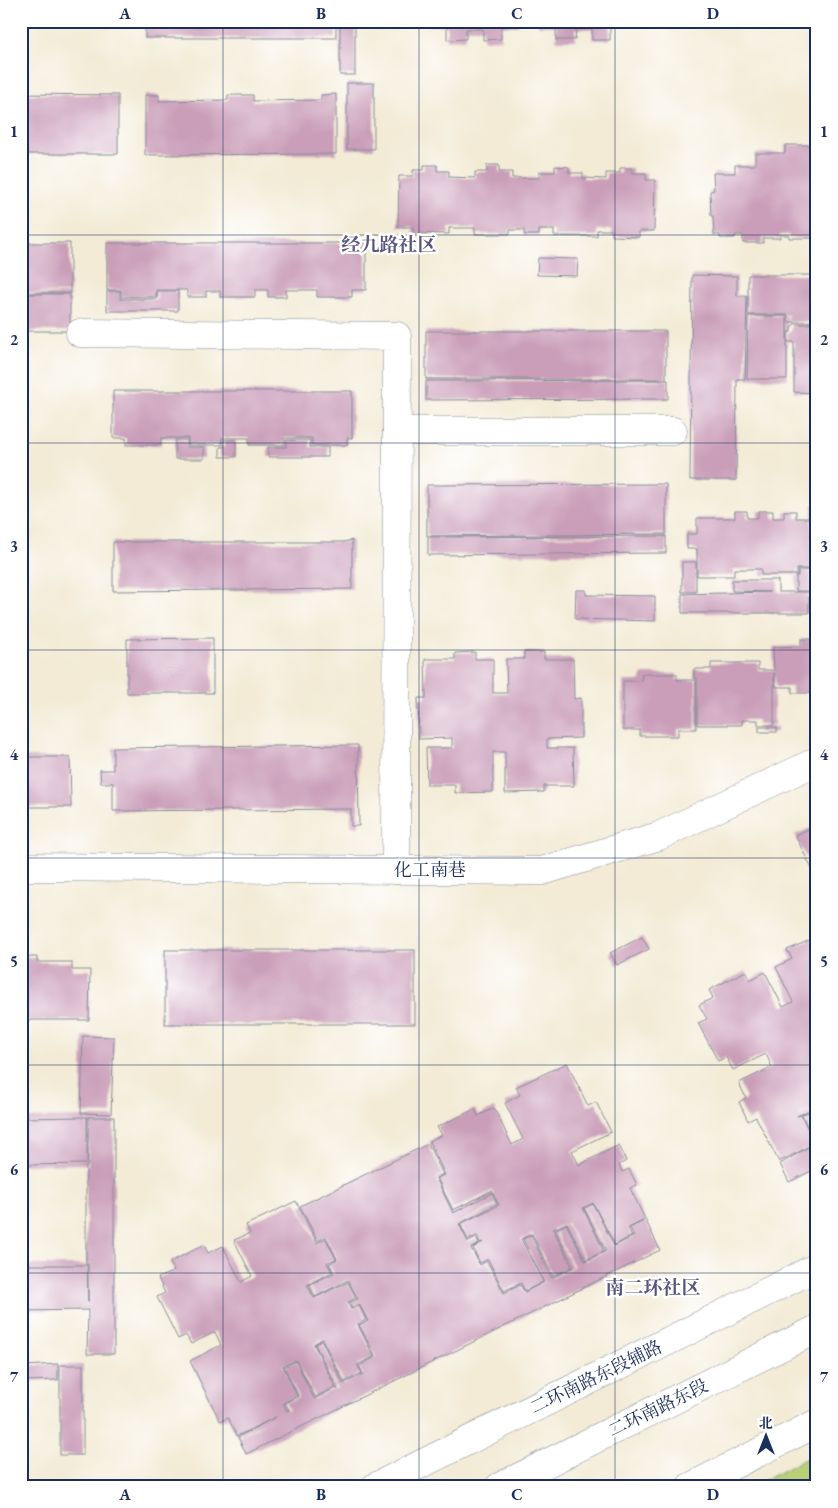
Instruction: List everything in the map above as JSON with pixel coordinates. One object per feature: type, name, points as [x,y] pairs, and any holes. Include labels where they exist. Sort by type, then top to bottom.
[{"type":"main road","points":[[80,333],[397,336],[396,870]]},
{"type":"main road","points":[[397,431],[673,431]]},
{"type":"main road","name":"化工南巷","points":[[21,867],[542,871],[658,836],[817,761]]},
{"type":"main road","name":"二环南路东段辅路","points":[[374,1487],[817,1267]]},
{"type":"main road","name":"二环南路东段","points":[[499,1487],[817,1329]]},
{"type":"main road","points":[[690,1487],[817,1423]]},
{"type":"green space","points":[[817,1453],[817,1487],[751,1487]]},
{"type":"building","points":[[145,21],[336,21],[336,38],[145,38]]},
{"type":"building","points":[[340,21],[355,21],[355,75],[340,75]]},
{"type":"building","points":[[429,21],[519,21],[519,26],[501,26],[501,39],[483,40],[483,29],[466,29],[466,39],[447,40],[447,26],[429,26]]},
{"type":"building","points":[[538,21],[628,21],[628,26],[610,26],[610,40],[592,40],[592,29],[576,29],[575,40],[556,40],[556,26],[538,26]]},
{"type":"building","points":[[347,83],[374,83],[374,149],[347,149]]},
{"type":"building","points":[[21,94],[118,95],[118,154],[21,154]]},
{"type":"building","points":[[336,94],[336,154],[145,155],[145,95],[159,95],[159,101],[228,100],[228,95],[253,95],[253,101],[321,100],[321,95]]},
{"type":"building","points":[[785,145],[817,145],[817,238],[789,238],[789,235],[780,235],[780,238],[763,238],[763,243],[743,243],[743,235],[735,235],[735,238],[720,238],[720,235],[714,235],[710,191],[714,190],[713,173],[735,173],[735,165],[755,165],[755,153],[785,153]]},
{"type":"building","points":[[424,165],[437,165],[437,171],[449,171],[449,177],[475,178],[475,172],[487,172],[487,165],[499,165],[499,172],[512,172],[512,178],[539,178],[539,172],[555,172],[555,166],[569,167],[569,173],[583,173],[583,178],[606,179],[606,173],[620,173],[620,168],[632,168],[632,173],[646,173],[646,180],[655,180],[654,231],[639,231],[639,237],[612,236],[612,230],[597,230],[597,236],[554,236],[554,230],[539,230],[539,235],[524,235],[524,230],[510,230],[510,234],[475,234],[475,228],[449,228],[449,234],[413,233],[413,227],[398,227],[399,176],[413,176],[413,170],[424,170]]},
{"type":"building","points":[[21,243],[70,243],[70,293],[21,293]]},
{"type":"building","points":[[107,243],[366,243],[366,290],[352,290],[352,297],[317,297],[317,290],[286,290],[286,297],[268,297],[268,290],[255,290],[255,297],[220,297],[220,291],[206,291],[206,297],[187,297],[187,290],[156,290],[156,297],[121,297],[121,290],[107,290]]},
{"type":"building","points":[[538,258],[578,259],[577,276],[537,275]]},
{"type":"building","points":[[692,275],[737,276],[737,296],[747,296],[745,379],[737,379],[736,480],[690,480]]},
{"type":"building","points":[[748,275],[817,275],[817,322],[788,322],[788,315],[748,315]]},
{"type":"building","points":[[107,291],[120,291],[120,299],[157,299],[157,291],[178,291],[178,311],[107,311]]},
{"type":"building","points":[[21,294],[70,294],[70,331],[21,331]]},
{"type":"building","points":[[748,316],[787,316],[787,379],[747,379]]},
{"type":"building","points":[[794,324],[817,324],[817,393],[794,392],[794,342],[788,342],[788,332],[791,332]]},
{"type":"building","points":[[426,331],[666,331],[666,379],[426,379]]},
{"type":"building","points":[[668,380],[668,399],[426,400],[426,381]]},
{"type":"building","points":[[113,391],[352,391],[352,438],[347,438],[347,445],[312,445],[312,438],[284,438],[284,445],[249,445],[249,438],[222,438],[222,445],[188,445],[188,438],[161,438],[161,445],[126,445],[126,438],[113,438]]},
{"type":"building","points":[[175,440],[187,440],[187,447],[204,447],[204,459],[175,459]]},
{"type":"building","points":[[224,440],[236,440],[236,457],[220,457],[220,447],[224,447]]},
{"type":"building","points":[[286,440],[310,440],[310,447],[328,447],[328,457],[268,457],[268,447],[286,447]]},
{"type":"building","points":[[666,484],[666,534],[427,536],[427,485]]},
{"type":"building","points":[[812,505],[817,505],[817,576],[812,576]]},
{"type":"building","points":[[735,511],[747,511],[747,518],[758,518],[758,511],[773,511],[773,518],[784,518],[784,511],[796,511],[796,518],[811,518],[811,569],[797,569],[797,575],[761,575],[761,569],[734,569],[734,576],[697,576],[697,549],[687,549],[687,534],[697,534],[697,518],[735,518]]},
{"type":"building","points":[[666,536],[666,553],[428,555],[428,537]]},
{"type":"building","points":[[352,540],[352,589],[113,591],[113,542],[344,542]]},
{"type":"building","points":[[682,562],[696,562],[696,592],[682,592]]},
{"type":"building","points":[[798,570],[811,570],[811,591],[796,591]]},
{"type":"building","points":[[732,580],[778,580],[778,592],[809,592],[809,613],[682,613],[682,594],[770,592],[732,591]]},
{"type":"building","points":[[576,590],[586,590],[586,595],[655,596],[655,621],[575,619]]},
{"type":"building","points":[[213,638],[213,693],[127,693],[127,639]]},
{"type":"building","points":[[801,639],[815,639],[815,646],[817,646],[817,693],[792,693],[792,687],[776,687],[774,673],[774,725],[758,725],[758,720],[742,720],[742,725],[697,725],[697,678],[694,678],[694,669],[711,669],[711,663],[758,663],[758,670],[774,670],[773,647],[801,646]]},
{"type":"building","points":[[475,652],[475,659],[493,659],[493,693],[507,693],[506,659],[524,659],[524,652],[544,652],[544,659],[573,659],[574,699],[581,698],[581,738],[547,739],[547,748],[573,748],[574,786],[544,786],[544,792],[505,793],[505,752],[493,752],[493,792],[455,793],[455,785],[427,785],[426,748],[452,748],[452,738],[419,739],[418,698],[426,698],[425,659],[455,659],[455,653]]},
{"type":"building","points":[[642,674],[677,674],[677,680],[696,680],[696,729],[678,729],[678,736],[640,736],[640,730],[623,730],[623,681],[641,681]]},
{"type":"building","points":[[759,727],[777,727],[777,732],[759,732]]},
{"type":"building","points":[[358,745],[359,826],[351,826],[351,809],[113,811],[113,783],[101,783],[100,770],[113,770],[113,748]]},
{"type":"building","points":[[21,757],[70,757],[71,807],[21,807]]},
{"type":"building","points":[[817,825],[817,879],[795,835]]},
{"type":"building","points":[[642,937],[649,949],[617,965],[610,953]]},
{"type":"building","points":[[817,937],[817,1124],[809,1110],[797,1116],[801,1115],[815,1144],[802,1114],[809,1112],[817,1128],[817,1168],[789,1182],[780,1164],[812,1145],[779,1162],[756,1117],[748,1121],[739,1102],[746,1098],[739,1083],[772,1067],[766,1054],[733,1070],[726,1057],[718,1061],[698,1023],[707,1019],[699,1005],[713,998],[709,990],[746,971],[750,980],[765,972],[783,1007],[793,1002],[776,967],[792,959],[787,950]]},
{"type":"building","points":[[165,950],[415,950],[415,1024],[165,1024]]},
{"type":"building","points":[[21,957],[37,957],[37,962],[72,962],[72,970],[90,970],[89,1020],[21,1020]]},
{"type":"building","points":[[83,1036],[114,1037],[111,1114],[81,1113]]},
{"type":"building","points":[[567,1063],[588,1106],[596,1102],[611,1132],[572,1151],[579,1165],[619,1145],[626,1161],[619,1165],[622,1172],[629,1169],[637,1185],[630,1188],[660,1250],[246,1454],[238,1437],[276,1417],[237,1436],[228,1418],[220,1421],[190,1361],[221,1345],[215,1332],[191,1344],[186,1335],[178,1339],[157,1297],[165,1293],[158,1278],[174,1271],[170,1262],[204,1245],[208,1253],[223,1246],[241,1282],[252,1276],[234,1240],[250,1233],[246,1225],[296,1201],[317,1243],[326,1239],[336,1259],[327,1263],[332,1272],[307,1285],[314,1298],[348,1282],[356,1298],[348,1302],[351,1309],[359,1305],[366,1320],[358,1324],[374,1357],[357,1365],[362,1373],[344,1382],[322,1339],[314,1344],[335,1387],[315,1397],[296,1360],[283,1366],[297,1396],[283,1403],[287,1411],[289,1410],[285,1403],[299,1397],[284,1367],[296,1361],[314,1399],[336,1388],[338,1390],[315,1344],[322,1341],[343,1384],[363,1374],[359,1366],[376,1357],[359,1325],[368,1321],[359,1304],[352,1308],[349,1303],[358,1299],[348,1280],[315,1297],[309,1285],[334,1273],[329,1264],[337,1259],[326,1237],[318,1241],[300,1206],[428,1144],[443,1174],[436,1178],[453,1213],[492,1193],[497,1204],[459,1224],[468,1242],[476,1238],[479,1244],[471,1248],[480,1265],[487,1261],[504,1293],[520,1285],[525,1292],[544,1282],[523,1239],[531,1235],[552,1278],[574,1267],[555,1230],[566,1224],[585,1261],[606,1251],[584,1208],[593,1204],[614,1246],[634,1236],[630,1228],[643,1221],[628,1228],[632,1236],[615,1245],[593,1203],[583,1208],[604,1251],[586,1260],[567,1223],[553,1229],[572,1267],[553,1276],[532,1234],[521,1239],[543,1282],[525,1291],[521,1283],[504,1291],[488,1259],[480,1263],[473,1248],[483,1242],[480,1243],[477,1236],[468,1240],[460,1224],[499,1205],[492,1191],[453,1210],[437,1178],[445,1175],[429,1141],[442,1135],[437,1127],[475,1109],[478,1116],[494,1108],[512,1145],[523,1139],[505,1103],[520,1095],[516,1087]]},
{"type":"building","points":[[87,1117],[87,1164],[21,1165],[21,1118]]},
{"type":"building","points":[[88,1117],[114,1117],[114,1354],[87,1354],[88,1310],[21,1311],[21,1265],[87,1265],[88,1302],[86,1166],[88,1166]]},
{"type":"building","points":[[58,1364],[58,1380],[25,1381],[25,1366]]},
{"type":"building","points":[[60,1365],[83,1365],[83,1455],[60,1455]]},
{"type":"building","points":[[82,1483],[83,1487],[55,1487],[54,1485]]},
{"type":"district","name":"经九路社区","points":[[389,244]]},
{"type":"district","name":"南二环社区","points":[[653,1287]]}]
